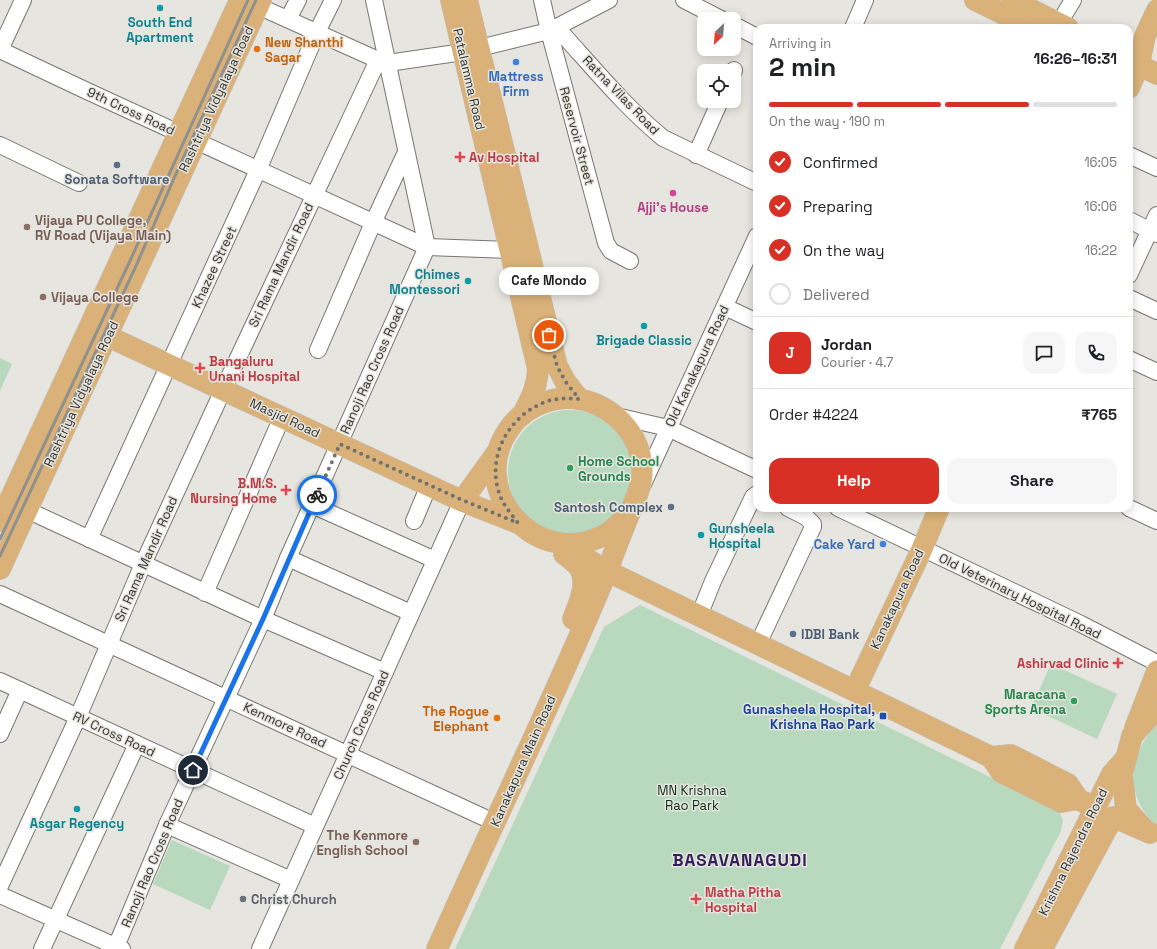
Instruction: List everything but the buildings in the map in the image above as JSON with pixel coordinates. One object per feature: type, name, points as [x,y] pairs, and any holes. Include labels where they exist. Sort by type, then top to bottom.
[{"type":"main road","name":"Patalamma Road","points":[[451,0],[471,49],[547,367]]},
{"type":"main road","name":"Patalamma Road","points":[[468,0],[471,49],[510,250],[547,367]]},
{"type":"main road","points":[[975,0],[1024,24]]},
{"type":"main road","points":[[1012,0],[1059,24]]},
{"type":"main road","name":"Rashtriya Vidyalaya Road","points":[[0,569],[12,503],[253,2]]},
{"type":"main road","points":[[1157,10],[1145,36],[1135,71],[1157,89]]},
{"type":"main road","name":"Rashtriya Vidyalaya Road","points":[[0,521],[12,503],[107,336],[188,137]]},
{"type":"main road","name":"Masjid Road","points":[[107,336],[429,485],[518,523]]},
{"type":"main road","points":[[579,399],[565,381],[547,367],[523,414],[512,424],[504,436],[496,465],[497,481],[501,497],[508,511],[518,523],[535,535],[552,541],[607,571],[991,757],[1011,755],[1068,784],[1095,808]]},
{"type":"main road","name":"Kanakapura Main Road","points":[[437,949],[578,640],[634,504],[642,474],[640,452],[631,432],[616,416],[605,408],[593,402],[564,398],[535,406],[523,414]]},
{"type":"main road","points":[[462,500],[499,450]]},
{"type":"main road","points":[[552,541],[576,543],[597,538],[620,524],[634,504]]},
{"type":"main road","name":"Kanakapura Road","points":[[916,546],[924,512]]},
{"type":"main road","name":"Kanakapura Road","points":[[849,688],[916,546],[937,512]]},
{"type":"main road","points":[[422,949],[581,600],[584,584],[583,575],[578,565],[552,541]]},
{"type":"main road","points":[[1154,835],[1140,826],[1126,810],[1122,774],[1132,736],[1157,671]]},
{"type":"main road","points":[[1132,736],[1151,715],[1157,712]]},
{"type":"main road","name":"Krishna Rajendra Road","points":[[1025,949],[1112,774],[1126,758]]},
{"type":"main road","name":"Krishna Rajendra Road","points":[[1095,808],[1154,835]]},
{"type":"main road","name":"Krishna Rajendra Road","points":[[1042,949],[1095,808]]},
{"type":"street","points":[[0,50],[23,0]]},
{"type":"street","points":[[288,19],[298,0]]},
{"type":"street","name":"Khazee Street","points":[[89,539],[258,170],[317,32],[333,0]]},
{"type":"street","points":[[374,0],[383,61],[406,152],[427,247]]},
{"type":"street","name":"Reservoir Street","points":[[542,0],[553,30],[606,244],[611,251],[630,261]]},
{"type":"street","points":[[253,2],[383,61],[471,49],[553,30],[609,0]]},
{"type":"street","points":[[684,0],[708,12]]},
{"type":"street","points":[[854,24],[865,0]]},
{"type":"street","points":[[1064,24],[1073,0]]},
{"type":"street","points":[[741,29],[753,35]]},
{"type":"street","name":"Ratna Vilas Road","points":[[553,30],[651,128],[663,138],[753,181]]},
{"type":"street","name":"9th Cross Road","points":[[0,50],[427,247],[510,250]]},
{"type":"street","name":"Sri Rama Mandir Road","points":[[0,886],[78,717],[143,564],[223,390],[314,195],[383,61]]},
{"type":"street","points":[[696,155],[717,108]]},
{"type":"street","points":[[0,145],[79,184]]},
{"type":"street","points":[[318,350],[373,223],[406,152]]},
{"type":"street","points":[[1133,157],[1157,168]]},
{"type":"street","points":[[1133,268],[1153,232],[1157,215]]},
{"type":"street","points":[[1133,222],[1153,232]]},
{"type":"street","name":"Ranoji Rao Cross Road","points":[[118,948],[168,825],[263,619],[288,558],[427,247]]},
{"type":"street","name":"Old Kanakapura Road","points":[[634,504],[725,307],[753,253]]},
{"type":"street","points":[[1133,300],[1157,311]]},
{"type":"street","points":[[725,307],[753,320]]},
{"type":"street","points":[[1133,361],[1157,372]]},
{"type":"street","points":[[616,416],[668,428],[753,468]]},
{"type":"street","points":[[205,593],[282,417]]},
{"type":"street","points":[[414,521],[429,485]]},
{"type":"street","points":[[699,616],[713,581],[753,497]]},
{"type":"street","name":"Church Cross Road","points":[[260,949],[462,500]]},
{"type":"street","points":[[12,503],[205,593],[385,672]]},
{"type":"street","points":[[312,505],[435,560]]},
{"type":"street","points":[[1133,510],[1157,521]]},
{"type":"street","points":[[758,644],[813,527],[813,524],[806,517],[796,512]]},
{"type":"street","name":"Old Veterinary Hospital Road","points":[[846,512],[1095,632],[1151,660],[1157,666]]},
{"type":"street","points":[[288,558],[411,613]]},
{"type":"street","name":"Kenmore Road","points":[[0,594],[483,817]]},
{"type":"street","name":"RV Cross Road","points":[[0,681],[315,826]]},
{"type":"street","points":[[0,734],[20,690]]},
{"type":"street","points":[[42,949],[137,744]]},
{"type":"street","points":[[168,825],[291,880]]},
{"type":"street","points":[[0,895],[118,948]]},
{"type":"green space","points":[[0,358],[12,364],[0,391]]},
{"type":"green space","name":"Home School Grounds","points":[[570,410],[582,411],[594,415],[604,420],[614,428],[622,438],[627,448],[631,460],[631,484],[627,496],[622,506],[614,516],[604,524],[594,529],[582,533],[570,534],[558,533],[546,529],[536,524],[526,516],[518,506],[513,496],[509,484],[508,472],[509,460],[513,448],[518,438],[526,428],[536,420],[546,415],[558,411]]},
{"type":"green space","name":"MN Krishna Rao Park","points":[[640,605],[1059,811],[1063,820],[1061,831],[1000,949],[455,949],[604,627]]},
{"type":"green space","name":"Maracana Sports Arena","points":[[1051,664],[1117,694],[1097,739],[1031,708]]},
{"type":"green space","points":[[1157,725],[1157,827],[1139,803],[1133,776],[1139,750]]},
{"type":"green space","points":[[172,840],[230,866],[210,910],[153,884]]},
{"type":"railway","points":[[0,539],[129,263],[248,0]]},
{"type":"railway","points":[[0,556],[136,266],[175,176],[256,0]]},
{"type":"way so far","points":[[317,495],[340,444],[462,500],[518,523],[508,511],[501,497],[497,481],[496,465],[504,436],[512,424],[535,406],[564,398],[579,399],[560,373],[549,335]]},
{"type":"place","name":"South End Apartment","points":[[160,8]]},
{"type":"place","name":"New Shanthi Sagar","points":[[257,49]]},
{"type":"place","name":"Mattress Firm","points":[[516,62]]},
{"type":"place","name":"Av Hospital","points":[[460,157]]},
{"type":"place","name":"Sonata Software","points":[[117,165]]},
{"type":"place","name":"Ajji's House","points":[[673,193]]},
{"type":"place","name":"Vijaya PU College, RV Road (Vijaya Main)","points":[[27,227]]},
{"type":"place","name":"Chimes Montessori","points":[[468,281]]},
{"type":"place","name":"Vijaya College","points":[[43,297]]},
{"type":"place","name":"Brigade Classic","points":[[644,326]]},
{"type":"place","name":"Cafe Mondo","points":[[549,335]]},
{"type":"place","name":"Bangaluru Unani Hospital","points":[[200,368]]},
{"type":"place","name":"Home School Grounds","points":[[570,468]]},
{"type":"place","name":"B.M.S. Nursing Home","points":[[286,490]]},
{"type":"place","name":"Santosh Complex","points":[[671,507]]},
{"type":"place","name":"Gunsheela Hospital","points":[[701,535]]},
{"type":"place","name":"Cake Yard","points":[[883,544]]},
{"type":"place","name":"IDBI Bank","points":[[793,634]]},
{"type":"place","name":"Ashirvad Clinic","points":[[1118,663]]},
{"type":"place","name":"Maracana Sports Arena","points":[[1074,701]]},
{"type":"place","name":"Gunasheela Hospital, Krishna Rao Park","points":[[883,716]]},
{"type":"place","name":"The Rogue Elephant","points":[[497,718]]},
{"type":"place","name":"Asgar Regency","points":[[77,809]]},
{"type":"place","name":"The Kenmore English School","points":[[416,842]]},
{"type":"place","name":"Christ Church","points":[[243,899]]},
{"type":"place","name":"Matha Pitha Hospital","points":[[696,899]]},
{"type":"district","name":"BASAVANAGUDI","points":[[740,860]]},
{"type":"route","points":[[193,770],[263,619],[288,558],[317,495]]}]
